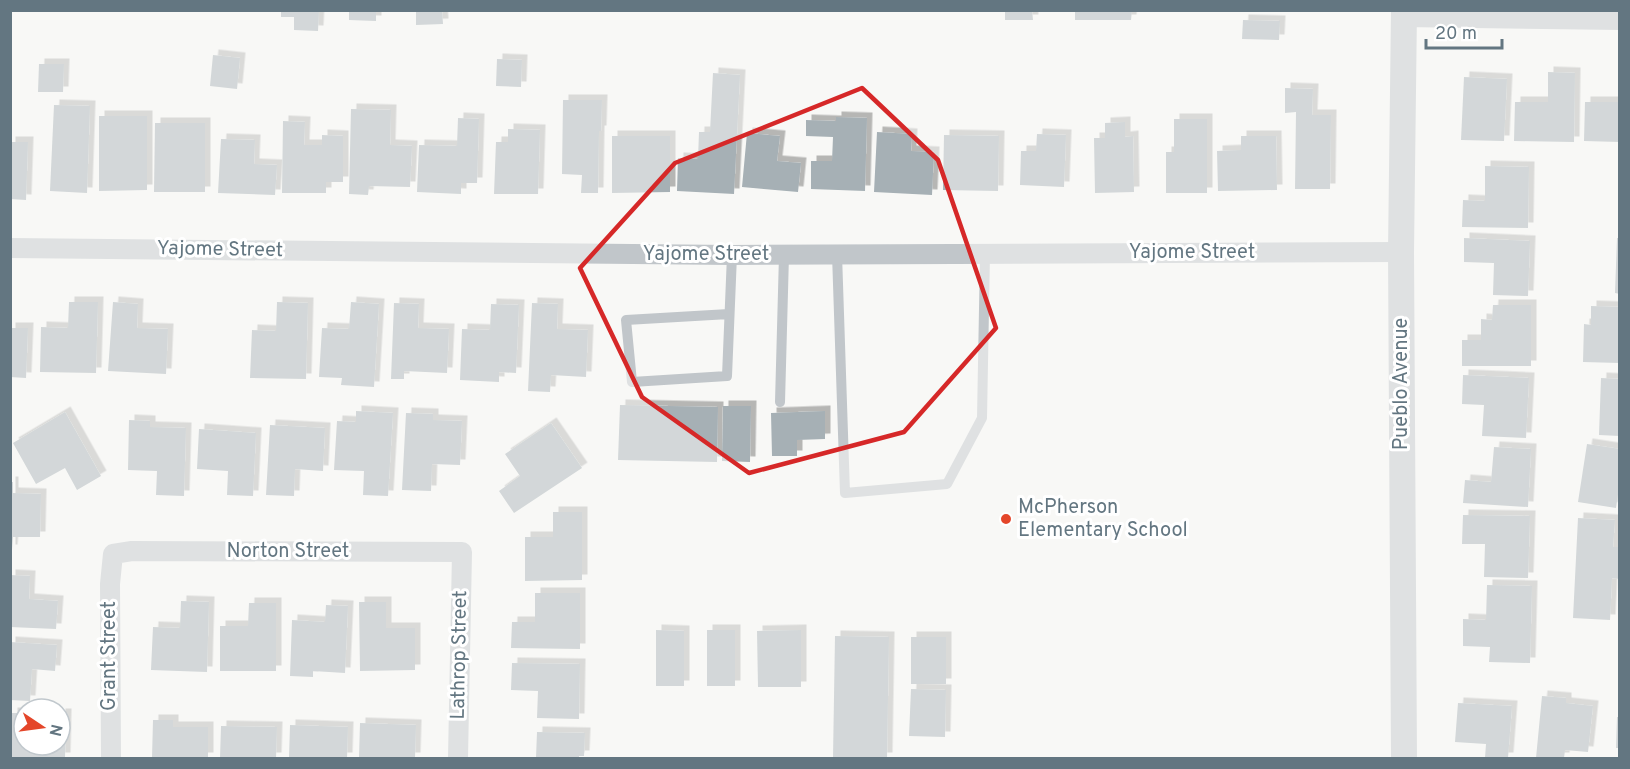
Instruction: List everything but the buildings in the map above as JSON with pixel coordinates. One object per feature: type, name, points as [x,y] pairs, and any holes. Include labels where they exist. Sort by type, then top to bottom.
[{"type":"street","points":[[1403,14],[1620,20]]},
{"type":"street","name":"Pueblo Avenue","points":[[1403,14],[1401,252],[1404,759]]},
{"type":"street","name":"Yajome Street","points":[[10,248],[732,255],[1401,252]]},
{"type":"street","name":"Norton Street","points":[[113,554],[132,551],[462,552]]},
{"type":"street","name":"Lathrop Street","points":[[458,759],[462,552]]},
{"type":"street","name":"Grant Street","points":[[111,759],[110,584],[113,554]]},
{"type":"lane","points":[[837,254],[846,493],[947,484],[982,418],[984,254]]},
{"type":"lane","points":[[729,314],[626,320],[632,382],[727,376],[732,255]]},
{"type":"lane","points":[[780,402],[784,255]]},
{"type":"highlighted area","points":[[862,88],[938,160],[996,328],[904,432],[749,473],[642,397],[580,268],[675,163]]},
{"type":"place","name":"McPherson Elementary School","points":[[1006,519]]}]
